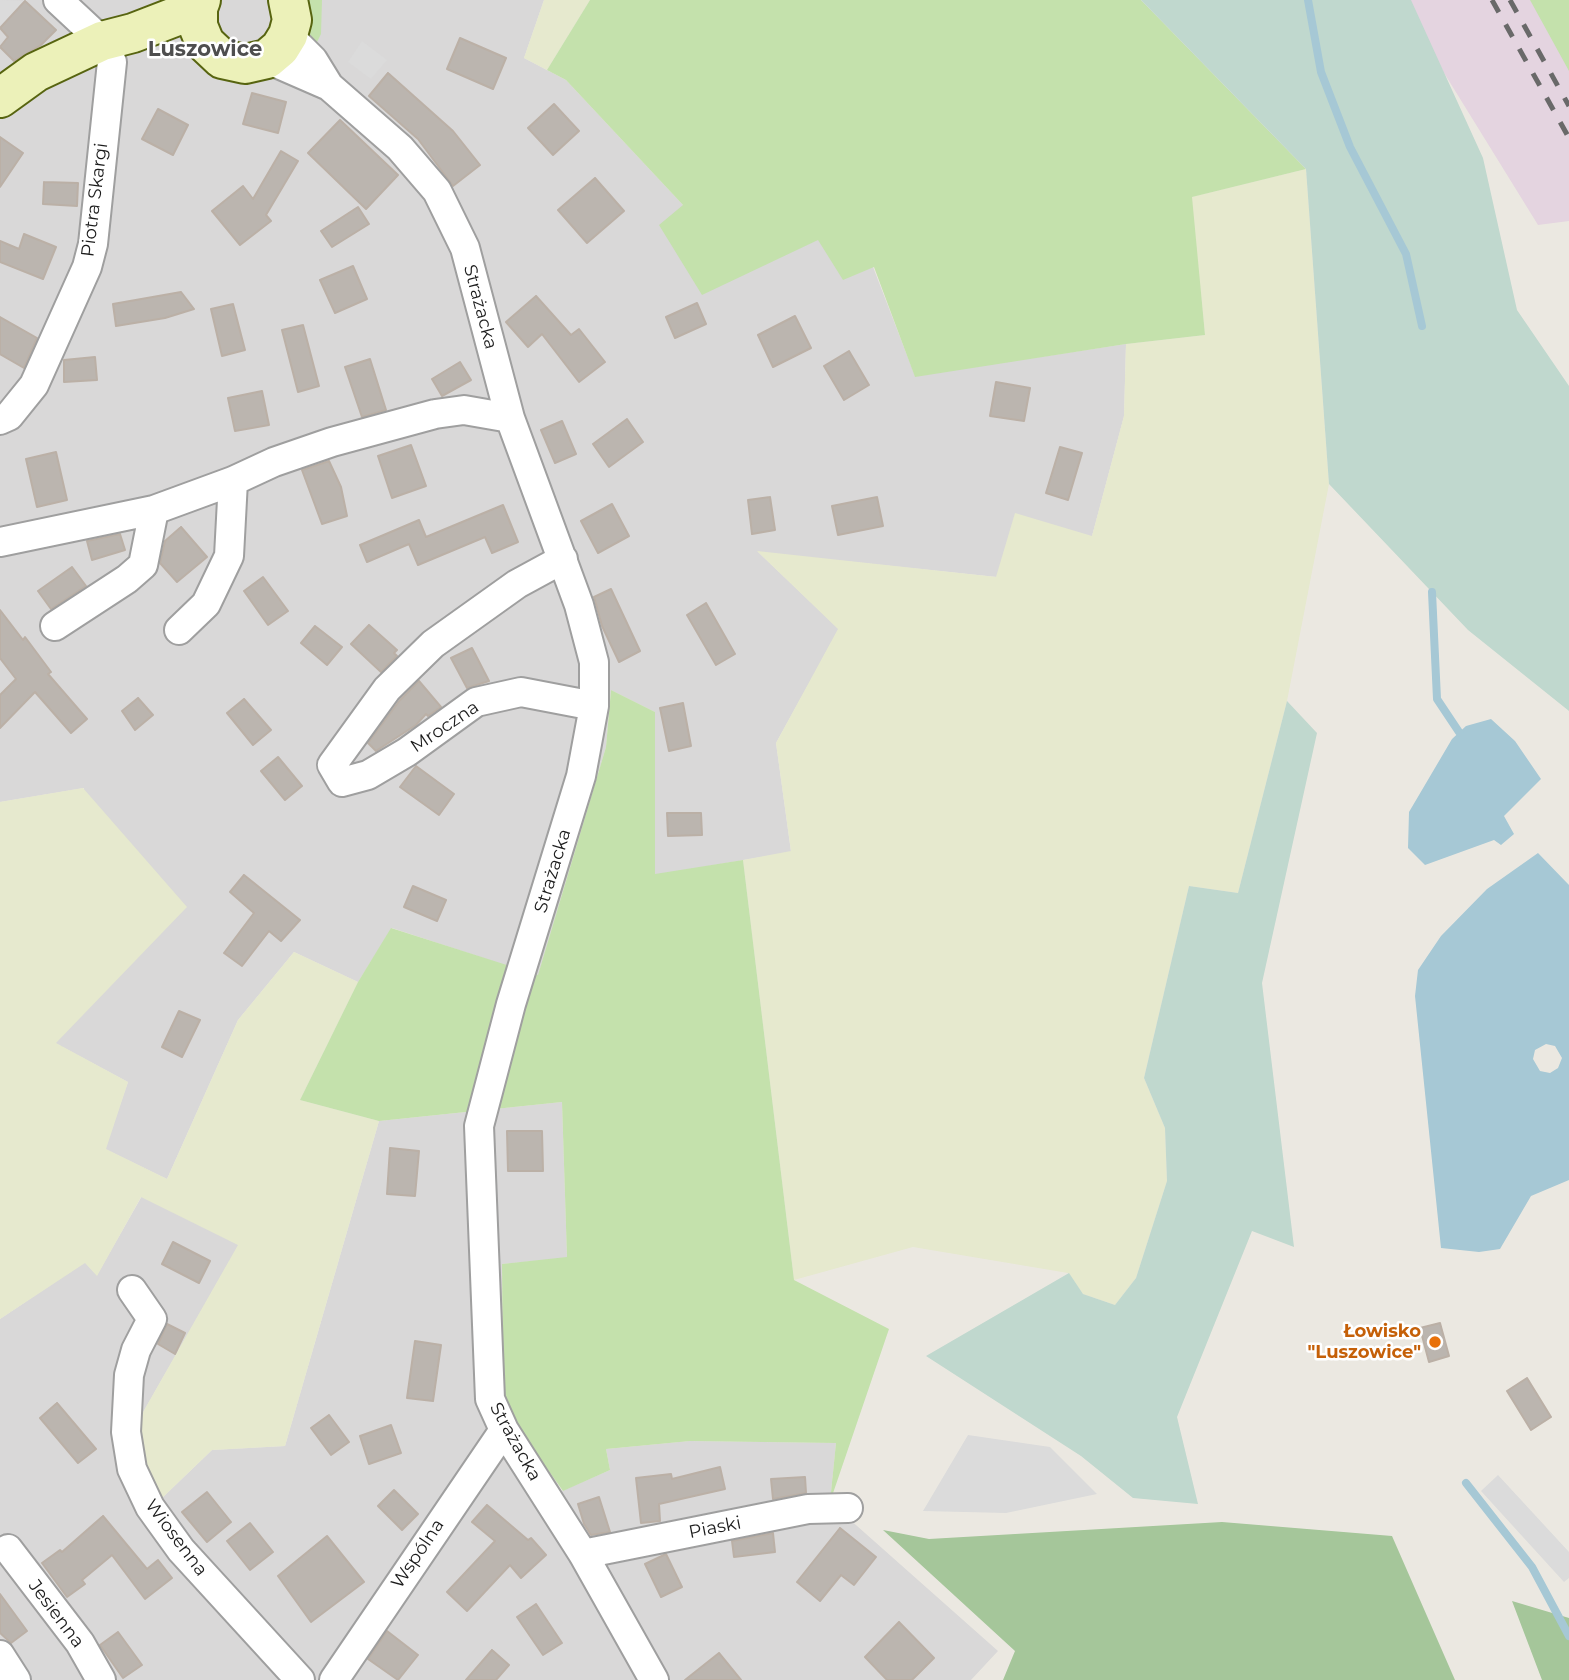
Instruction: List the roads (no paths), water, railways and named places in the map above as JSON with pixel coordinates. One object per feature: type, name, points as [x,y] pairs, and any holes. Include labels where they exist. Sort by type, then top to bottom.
[{"type":"street","points":[[58,0],[118,37]]},
{"type":"street","points":[[0,98],[36,72],[118,37],[202,17],[222,59],[245,64],[281,31]]},
{"type":"street","name":"Strażacka","points":[[281,31],[329,86],[400,148],[437,191],[465,248],[510,418],[579,605],[594,662],[594,706],[581,776],[511,1004],[479,1126],[490,1399],[504,1430],[583,1554],[654,1680]]},
{"type":"street","name":"Piotra Skargi","points":[[0,420],[9,416],[34,385],[87,267],[93,244],[112,62],[118,37]]},
{"type":"street","points":[[0,542],[154,510],[233,481],[274,461],[435,414],[464,410],[510,418]]},
{"type":"street","points":[[179,630],[206,604],[229,556],[233,481]]},
{"type":"street","points":[[55,626],[127,579],[143,565],[154,510]]},
{"type":"street","name":"Mroczna","points":[[563,559],[517,584],[433,644],[387,689],[332,765],[342,782],[368,775],[407,752],[476,702],[521,692],[594,706]]},
{"type":"street","name":"Wiosenna","points":[[132,1290],[152,1319],[136,1350],[129,1375],[126,1432],[132,1469],[150,1507],[181,1550],[300,1680]]},
{"type":"street","name":"Wspólna","points":[[334,1680],[504,1430]]},
{"type":"street","name":"Piaski","points":[[583,1554],[808,1509],[848,1508]]},
{"type":"street","name":"Jesienna","points":[[8,1549],[79,1643],[102,1680]]},
{"type":"street","points":[[0,1655],[16,1680]]},
{"type":"water","points":[[1491,719],[1515,741],[1541,779],[1504,816],[1514,834],[1501,845],[1494,840],[1425,865],[1408,848],[1409,812],[1452,739],[1466,726]]},
{"type":"water","points":[[1538,853],[1569,885],[1569,1180],[1531,1196],[1500,1249],[1479,1252],[1441,1248],[1415,996],[1418,970],[1441,936],[1487,889]],"holes":[[[1546,1044],[1555,1046],[1562,1058],[1558,1068],[1550,1073],[1540,1071],[1533,1059],[1535,1050]]]},
{"type":"waterway","points":[[1308,0],[1321,72],[1350,147],[1406,254],[1422,326]]},
{"type":"waterway","points":[[1432,592],[1437,699],[1459,732]]},
{"type":"waterway","points":[[1466,1483],[1532,1567],[1569,1636]]},
{"type":"railway","points":[[1492,0],[1569,138]]},
{"type":"railway","points":[[1510,0],[1569,106]]},
{"type":"place","name":"Łowisko \"Luszowice\"","points":[[1435,1342]]},
{"type":"district","name":"Luszowice","points":[[205,50]]}]
